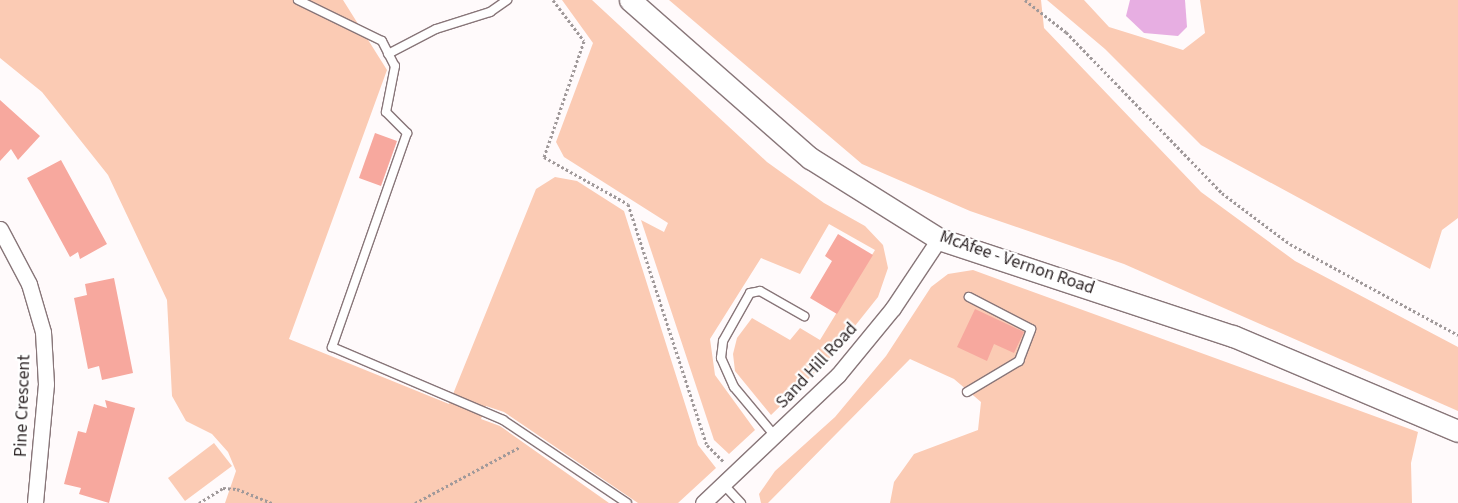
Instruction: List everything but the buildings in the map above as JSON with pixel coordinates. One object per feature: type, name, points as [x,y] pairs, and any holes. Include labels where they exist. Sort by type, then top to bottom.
[{"type":"main road","name":"McAfee - Vernon Road","points":[[630,0],[810,158],[939,238],[1233,336],[1458,431]]},
{"type":"street","name":"Pine Crescent","points":[[0,229],[29,284],[43,332],[46,384],[35,503]]},
{"type":"street","name":"Sand Hill Road","points":[[703,503],[775,437],[844,368],[893,308],[939,238]]},
{"type":"lane","points":[[298,0],[382,41],[394,66],[386,112],[407,133],[332,347],[502,420],[627,503]]},
{"type":"lane","points":[[388,54],[436,29],[490,12],[507,0]]},
{"type":"lane","points":[[775,437],[734,387],[721,358],[723,341],[750,294],[760,291],[804,316]]},
{"type":"lane","points":[[967,392],[1019,360],[1031,329],[969,297]]},
{"type":"lane","points":[[724,485],[741,503]]},
{"type":"path","points":[[553,0],[584,41],[544,157],[628,204],[707,444],[736,474]]},
{"type":"path","points":[[1025,0],[1066,32],[1222,193],[1290,244],[1458,335]]},
{"type":"path","points":[[415,503],[532,440]]},
{"type":"path","points":[[199,503],[223,488],[237,489],[272,503]]},
{"type":"shaded area","points":[[0,0],[343,0],[387,70],[289,339],[449,404],[536,189],[555,177],[577,181],[624,211],[698,445],[716,468],[678,503],[638,503],[504,412],[486,406],[481,419],[500,426],[609,503],[225,503],[236,471],[228,452],[212,434],[186,421],[172,396],[167,300],[108,175],[42,92],[0,58]]},
{"type":"shaded area","points":[[562,0],[592,0],[767,162],[824,203],[865,226],[883,245],[888,268],[878,297],[827,361],[771,415],[735,371],[733,354],[737,338],[752,318],[790,340],[800,328],[820,340],[875,250],[829,224],[800,274],[761,258],[710,339],[715,375],[755,430],[729,454],[714,440],[641,220],[664,232],[668,223],[564,157],[556,142],[593,43]]},
{"type":"shaded area","points":[[669,0],[1041,0],[1044,28],[1201,192],[1295,261],[1458,347],[1458,411],[1124,264],[970,211],[862,164]]},
{"type":"shaded area","points":[[1047,0],[1084,0],[1109,27],[1183,50],[1205,33],[1200,0],[1458,0],[1458,218],[1442,230],[1430,269],[1201,145],[1105,49]]},
{"type":"shaded area","points":[[1130,0],[1185,0],[1187,27],[1178,36],[1144,33],[1126,16]]},
{"type":"shaded area","points":[[973,270],[1418,432],[1411,463],[1412,503],[890,503],[894,482],[914,454],[978,430],[981,402],[954,379],[910,359],[768,503],[761,503],[759,494],[775,471],[835,417],[886,356],[931,287],[948,274]]},
{"type":"shaded area","points":[[214,443],[232,466],[185,501],[168,478]]}]
